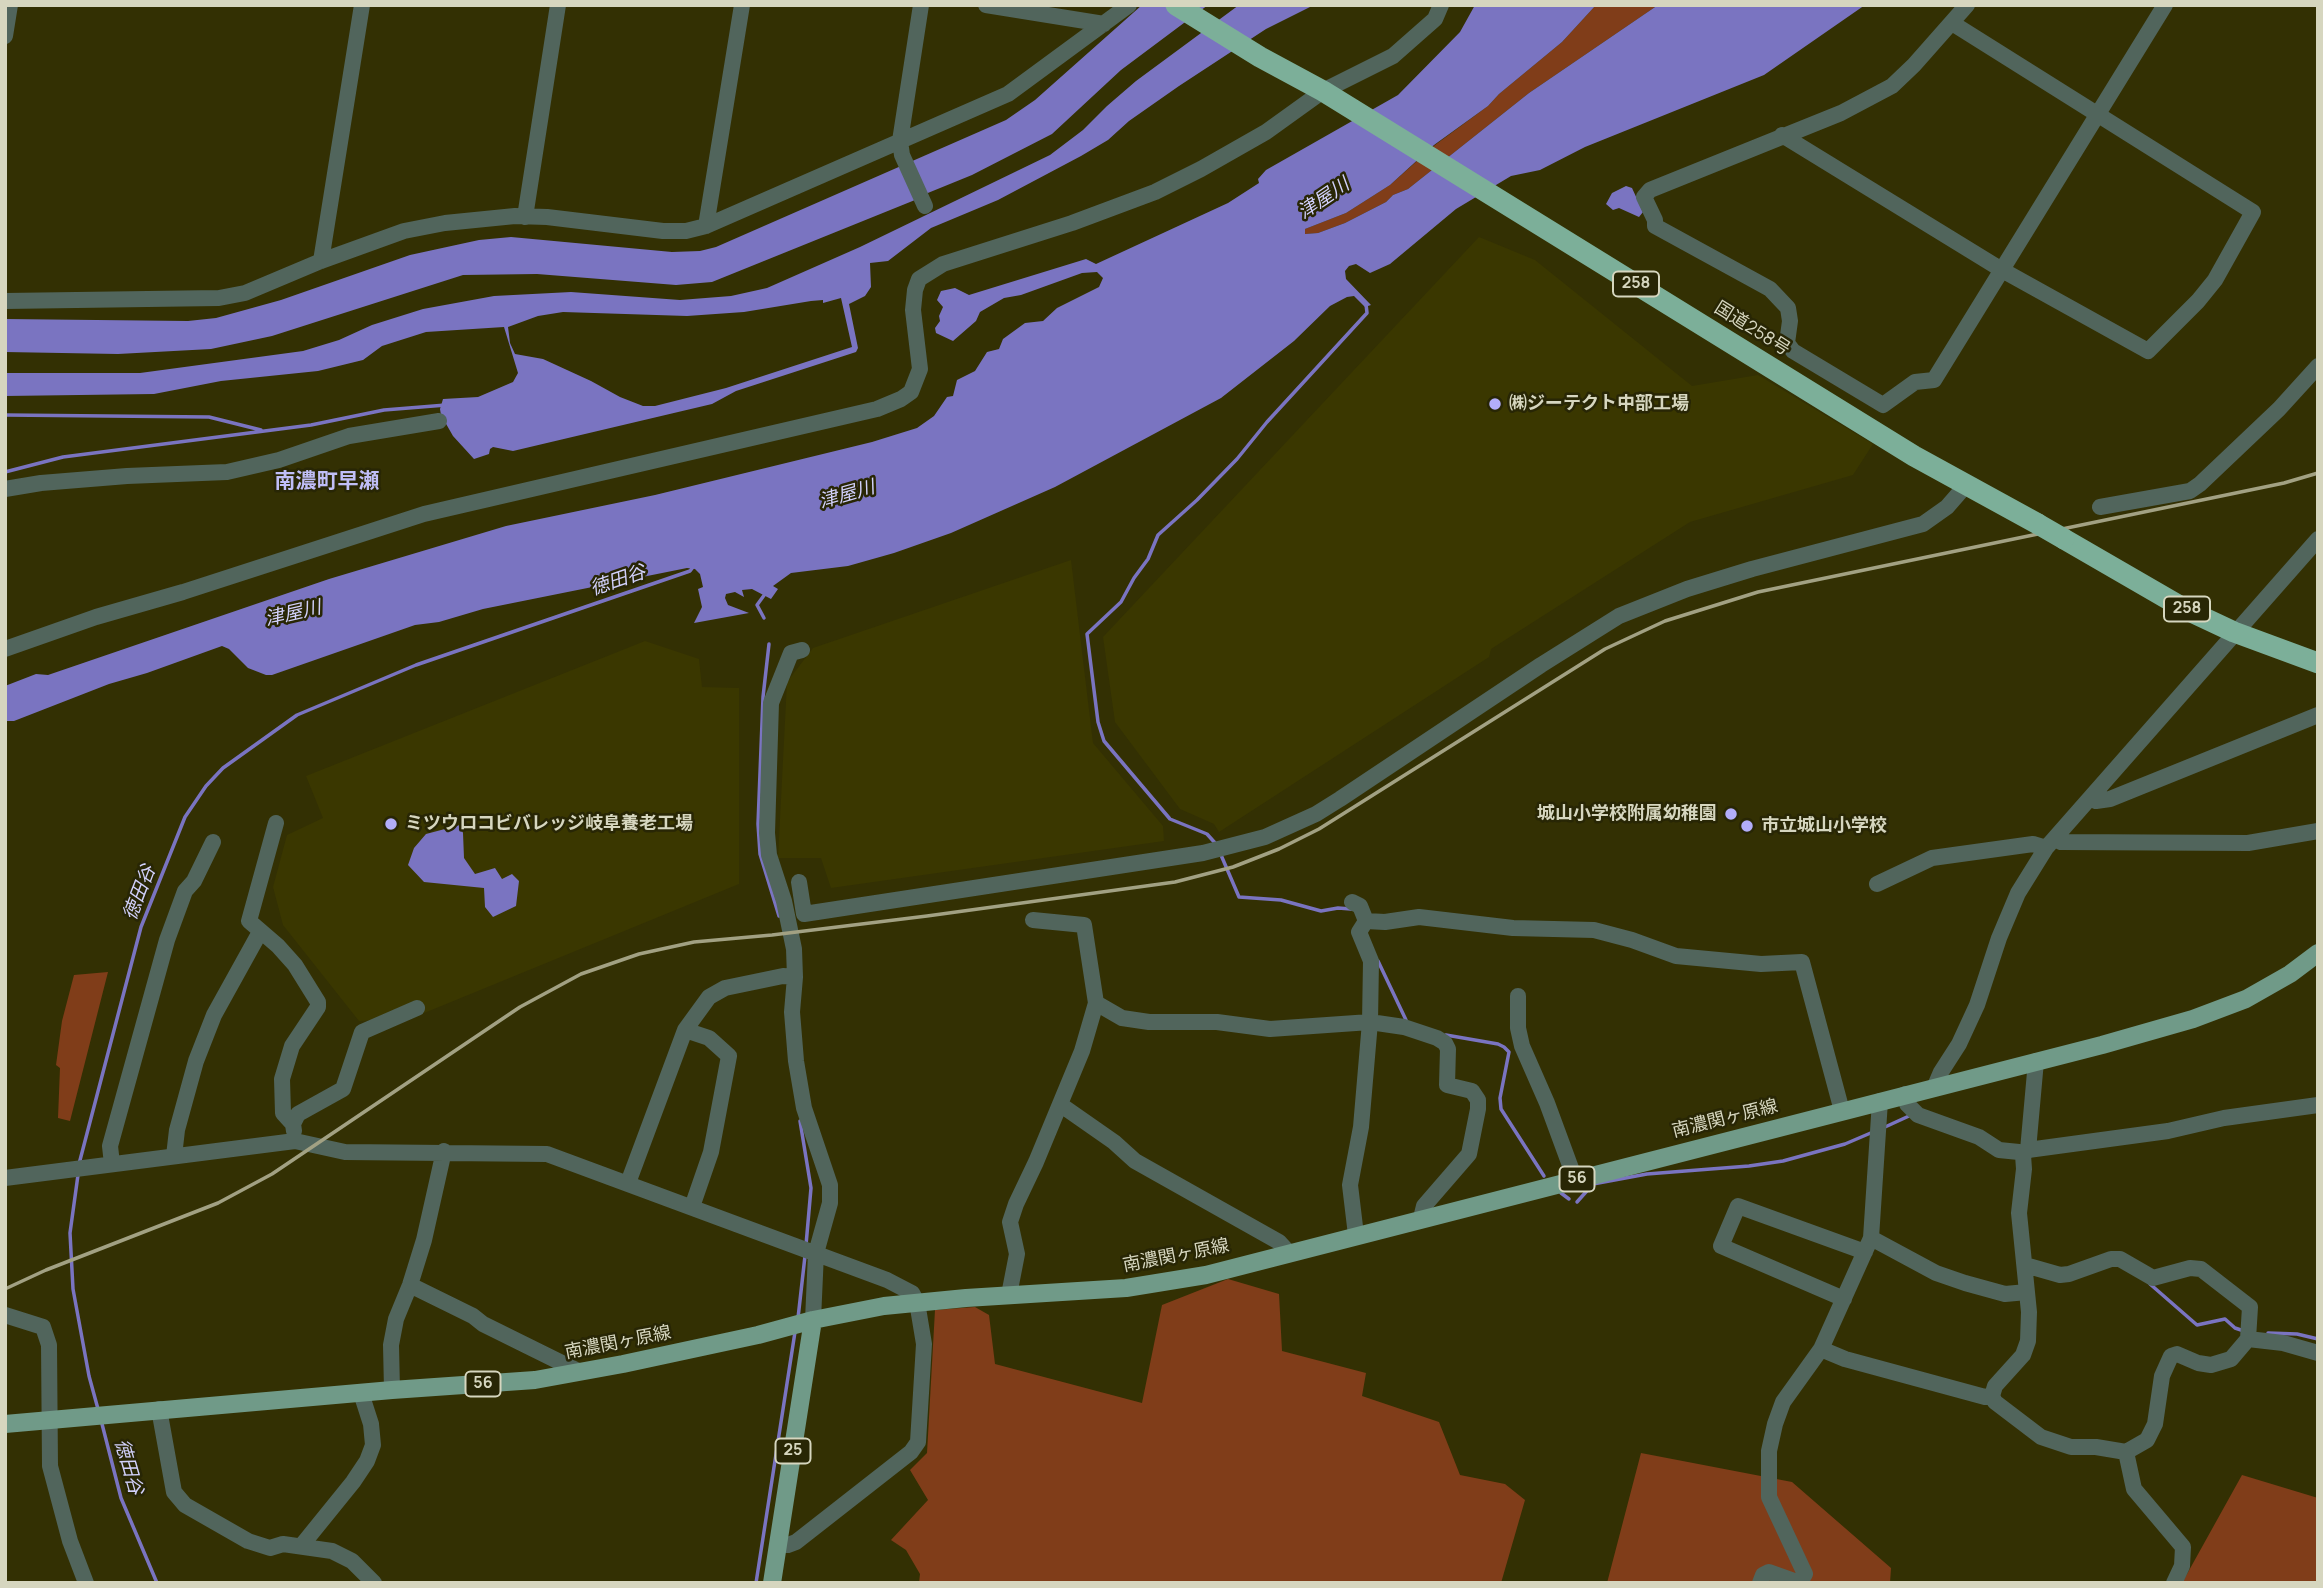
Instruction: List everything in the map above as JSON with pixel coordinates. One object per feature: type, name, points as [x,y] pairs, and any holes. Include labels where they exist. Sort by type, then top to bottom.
[{"type":"highway","name":"国道258号","points":[[1176,5],[1260,57],[1323,91],[1914,456],[2143,586],[2234,632],[2318,663]]},
{"type":"main road","name":"南濃関ヶ原線","points":[[5,1424],[536,1380],[758,1335],[813,1320],[884,1306],[1163,1283],[1289,1253],[2193,1019],[2235,1003],[2290,974],[2318,953]]},
{"type":"main road","name":"25","points":[[772,1583],[813,1320]]},
{"type":"street","points":[[5,36],[10,5]]},
{"type":"street","points":[[321,261],[362,5]]},
{"type":"street","points":[[525,217],[558,5]]},
{"type":"street","points":[[706,226],[742,5]]},
{"type":"street","points":[[920,5],[901,148],[925,206]]},
{"type":"street","points":[[985,5],[1104,24]]},
{"type":"street","points":[[5,301],[219,298],[245,293],[321,261],[404,231],[445,223],[548,217],[663,231],[686,231],[706,226],[901,148],[1008,94],[1129,5]]},
{"type":"street","points":[[5,649],[96,617],[183,592],[424,514],[877,409],[911,392],[920,369],[913,310],[919,279],[943,264],[1072,223],[1155,192],[1201,169],[1266,132],[1323,91],[1394,55],[1435,19],[1441,5]]},
{"type":"street","points":[[1967,5],[1892,86],[1841,113],[1650,190],[1644,197],[1655,220],[1655,226],[1770,289],[1788,308],[1790,321],[1787,344],[1793,351],[1884,405],[1915,382],[1934,380],[2165,5]]},
{"type":"street","points":[[1782,135],[2002,270],[2148,351],[2199,301],[2215,280],[2253,212],[1952,23]]},
{"type":"street","points":[[2100,507],[2190,491],[2279,409],[2318,366]]},
{"type":"street","points":[[5,489],[41,483],[127,476],[227,472],[279,460],[349,436],[439,421]]},
{"type":"street","points":[[799,882],[804,914],[1218,850],[1265,837],[1316,814],[1619,616],[1687,589],[1752,569],[1923,524],[1947,508],[1967,484]]},
{"type":"street","points":[[1936,1086],[1977,1005],[1999,938],[2018,893],[2050,844],[2318,539]]},
{"type":"street","points":[[802,650],[791,653],[771,703],[768,855],[789,923],[792,1012],[796,1061],[804,1108],[831,1185],[830,1203],[808,1250],[813,1320]]},
{"type":"street","points":[[2091,798],[2096,801],[2110,799],[2318,715]]},
{"type":"street","points":[[276,822],[249,921],[295,965],[318,1002],[292,1046],[282,1079],[283,1113],[294,1132]]},
{"type":"street","points":[[1877,884],[1931,858],[2033,844],[2248,843],[2318,831]]},
{"type":"street","points":[[108,1165],[110,1146],[167,940],[185,891],[194,881],[213,842]]},
{"type":"street","points":[[1352,902],[1360,906],[1371,961],[1370,1022],[1361,1127],[1350,1185],[1356,1235]]},
{"type":"street","points":[[1363,926],[1419,917],[1513,928],[1594,929],[1675,956],[1761,964],[1802,962],[1842,1111]]},
{"type":"street","points":[[1009,1295],[1017,1254],[1010,1222],[1061,1105],[1082,1051],[1096,1003],[1084,925],[1034,920]]},
{"type":"street","points":[[174,1156],[177,1130],[196,1061],[214,1015],[260,932]]},
{"type":"street","points":[[628,1183],[685,1030],[709,997],[725,988],[790,977]]},
{"type":"street","points":[[1518,996],[1518,1028],[1522,1046],[1576,1179]]},
{"type":"street","points":[[1096,1003],[1122,1018],[1149,1022],[1217,1022],[1270,1029],[1370,1022],[1404,1027],[1445,1043],[1448,1049],[1447,1085],[1472,1091],[1478,1100],[1469,1154],[1424,1206],[1420,1218]]},
{"type":"street","points":[[294,1132],[298,1114],[343,1088],[362,1032],[417,1008]]},
{"type":"street","points":[[685,1030],[709,1038],[729,1056],[711,1152],[692,1207]]},
{"type":"street","points":[[2025,1265],[2060,1275],[2111,1259],[2120,1259],[2153,1278],[2190,1268],[2201,1269],[2250,1307],[2248,1339],[2231,1359],[2211,1365],[2177,1354],[2171,1356],[2162,1376],[2155,1424],[2147,1440],[2126,1452],[2096,1447],[2071,1447],[2041,1437],[1994,1402],[1992,1396],[1995,1386],[2023,1355],[2028,1341],[2029,1312],[2019,1213],[2036,1061]]},
{"type":"street","points":[[1905,1094],[1906,1104],[1918,1115],[1979,1137],[1999,1150],[2019,1152],[2318,1105]]},
{"type":"street","points":[[1760,1583],[1763,1575],[1769,1572],[1797,1582],[1805,1574],[1769,1497],[1769,1451],[1783,1402],[1821,1349],[1868,1245],[1880,1101]]},
{"type":"street","points":[[1061,1105],[1114,1142],[1135,1161],[1279,1242],[1289,1253]]},
{"type":"street","points":[[5,1178],[174,1156],[294,1132],[345,1152],[547,1154],[887,1280],[912,1293],[917,1303],[924,1344],[918,1442],[911,1452],[796,1542],[778,1545]]},
{"type":"street","points":[[392,1390],[391,1345],[396,1319],[411,1284],[450,1151]]},
{"type":"street","points":[[1844,1299],[1721,1246],[1738,1206],[1868,1245],[1965,1283],[2005,1294],[2027,1292]]},
{"type":"street","points":[[411,1284],[473,1316],[483,1324],[580,1372]]},
{"type":"street","points":[[5,1315],[43,1327],[49,1345],[53,1418],[50,1466],[70,1541],[86,1583]]},
{"type":"street","points":[[2248,1339],[2283,1343],[2318,1353]]},
{"type":"street","points":[[1821,1349],[1845,1359],[1985,1397],[1992,1396]]},
{"type":"street","points":[[302,1545],[367,1461],[373,1445],[371,1424],[361,1393]]},
{"type":"street","points":[[153,1410],[174,1492],[185,1505],[248,1541],[270,1548],[283,1544],[332,1551],[352,1561],[374,1583]]},
{"type":"street","points":[[2126,1452],[2134,1489],[2183,1547],[2182,1566],[2174,1583]]},
{"type":"shaded area","points":[[1596,5],[1658,5],[1529,93],[1408,189],[1345,223],[1318,233],[1305,234],[1305,229],[1346,213],[1390,185],[1562,42]]},
{"type":"shaded area","points":[[1479,237],[1535,260],[1692,386],[1758,375],[1873,444],[1853,475],[1690,522],[1491,649],[1489,657],[1219,832],[1214,824],[1180,809],[1115,722],[1103,637]]},
{"type":"shaded area","points":[[1071,560],[1093,743],[1163,826],[1164,841],[831,888],[821,858],[778,858],[787,682],[813,648]]},
{"type":"shaded area","points":[[645,641],[699,659],[702,687],[739,688],[739,884],[412,1018],[359,1021],[283,925],[273,887],[287,835],[323,818],[306,776]]},
{"type":"shaded area","points":[[108,972],[70,1121],[58,1118],[60,1068],[56,1065],[62,1021],[74,975]]},
{"type":"shaded area","points":[[1228,1279],[1279,1294],[1282,1351],[1366,1373],[1362,1396],[1439,1422],[1460,1475],[1505,1484],[1525,1500],[1501,1583],[919,1583],[920,1574],[906,1550],[891,1540],[928,1500],[910,1470],[927,1453],[935,1310],[975,1307],[989,1315],[995,1364],[1142,1403],[1162,1305]]},
{"type":"shaded area","points":[[1641,1453],[1792,1482],[1891,1568],[1890,1583],[1607,1583]]},
{"type":"shaded area","points":[[2242,1475],[2318,1498],[2318,1583],[2182,1583]]},
{"type":"water","points":[[1142,5],[1208,5],[1121,70],[1052,134],[972,175],[915,200],[712,282],[676,285],[537,274],[463,275],[272,336],[211,349],[118,354],[5,352],[5,319],[188,321],[216,318],[281,300],[410,255],[479,240],[511,237],[672,252],[700,251],[716,247],[1006,120],[1035,100]]},
{"type":"water","points":[[1239,5],[1314,5],[1266,29],[1179,86],[1129,121],[1108,140],[1081,156],[998,200],[931,228],[888,261],[870,263],[871,287],[865,296],[849,304],[858,348],[856,352],[736,391],[712,404],[513,451],[493,447],[489,454],[474,459],[453,436],[440,409],[443,399],[478,397],[513,382],[518,373],[504,327],[426,332],[382,346],[363,360],[318,371],[221,381],[154,394],[5,396],[5,373],[140,373],[303,351],[423,309],[494,296],[571,292],[680,300],[731,296],[767,288],[860,247],[1050,155],[1083,130],[1136,81]],"holes":[[[841,298],[852,347],[726,388],[655,406],[643,406],[543,359],[515,354],[508,327],[538,316],[563,312],[687,316],[744,312],[811,301],[823,300],[823,303]]]},
{"type":"water","name":"津屋川","points":[[1475,5],[1596,5],[1562,42],[1488,106],[1434,145],[1390,185],[1346,213],[1305,229],[1305,234],[1318,233],[1345,223],[1408,189],[1529,93],[1658,5],[1865,5],[1764,75],[1585,147],[1540,170],[1511,176],[1456,209],[1390,264],[1370,273],[1356,264],[1349,266],[1345,271],[1346,279],[1371,305],[1365,307],[1354,296],[1330,306],[1294,341],[1221,398],[1055,487],[951,533],[848,566],[791,573],[773,586],[778,589],[771,599],[752,589],[742,590],[744,597],[735,592],[726,594],[728,605],[749,613],[694,623],[702,607],[698,589],[703,587],[700,574],[695,569],[687,568],[415,625],[272,675],[248,668],[229,649],[222,646],[109,684],[14,721],[5,721],[5,686],[36,674],[48,675],[329,579],[506,526],[655,495],[872,442],[917,428],[934,416],[947,397],[953,396],[957,380],[975,371],[987,352],[999,349],[1003,339],[1025,323],[1043,321],[1057,308],[1099,287],[1103,278],[1097,272],[1082,273],[1021,295],[1004,298],[980,312],[976,321],[953,341],[936,333],[935,328],[940,321],[943,307],[937,300],[941,291],[955,288],[969,295],[1086,259],[1096,264],[1228,203],[1259,183],[1258,179],[1266,170],[1398,95],[1460,32]]},
{"type":"water","points":[[1626,186],[1632,188],[1643,212],[1639,217],[1619,208],[1613,210],[1606,204],[1612,193]]},
{"type":"water","points":[[460,825],[464,858],[475,874],[495,868],[502,879],[512,874],[519,881],[516,906],[493,917],[485,907],[484,888],[424,882],[408,865],[414,848],[426,834]]},
{"type":"waterway","points":[[1216,844],[1207,834],[1170,819],[1104,741],[1098,722],[1087,634],[1121,602],[1148,559],[1158,535],[1237,459],[1267,422],[1367,313],[1366,304]]},
{"type":"waterway","points":[[5,472],[63,457],[311,425],[384,410],[446,405]]},
{"type":"waterway","points":[[5,415],[209,417],[261,430]]},
{"type":"waterway","name":"徳田谷","points":[[79,1164],[141,927],[185,817],[206,786],[223,768],[297,715],[416,665],[690,571],[693,567]]},
{"type":"waterway","points":[[764,618],[757,605],[765,594]]},
{"type":"waterway","points":[[769,644],[763,697],[758,824],[760,854],[779,916]]},
{"type":"waterway","points":[[1221,855],[1239,897],[1281,900],[1321,911],[1351,909]]},
{"type":"waterway","points":[[1378,961],[1406,1020]]},
{"type":"waterway","points":[[1446,1035],[1498,1044],[1509,1052],[1500,1098],[1501,1109],[1544,1176]]},
{"type":"waterway","points":[[1885,1127],[1909,1116]]},
{"type":"waterway","points":[[800,1121],[811,1188],[806,1245]]},
{"type":"waterway","points":[[1577,1202],[1593,1184],[1647,1174],[1783,1161],[1845,1144],[1873,1132]]},
{"type":"waterway","name":"徳田谷","points":[[78,1175],[70,1233],[73,1289],[98,1409]]},
{"type":"waterway","points":[[1561,1193],[1569,1199]]},
{"type":"waterway","points":[[798,1318],[805,1256]]},
{"type":"waterway","points":[[2150,1284],[2197,1325],[2225,1319],[2235,1328],[2244,1331]]},
{"type":"waterway","points":[[756,1583],[795,1332]]},
{"type":"waterway","points":[[2268,1333],[2297,1334],[2318,1339]]},
{"type":"waterway","name":"徳田谷","points":[[101,1420],[121,1498],[157,1583]]},
{"type":"railway","points":[[5,1289],[46,1270],[218,1203],[272,1174],[520,1007],[581,974],[639,954],[694,942],[927,916],[1175,882],[1233,867],[1279,849],[1319,829],[1605,649],[1665,621],[1758,592],[2284,483],[2318,473]]},
{"type":"place","name":"㈱ジーテクト中部工場","points":[[1495,404]]},
{"type":"place","name":"城山小学校附属幼稚園","points":[[1731,814]]},
{"type":"place","name":"ミツウロコビバレッジ岐阜養老工場","points":[[391,824]]},
{"type":"place","name":"市立城山小学校","points":[[1747,826]]},
{"type":"district","name":"南濃町早瀬","points":[[327,482]]}]
